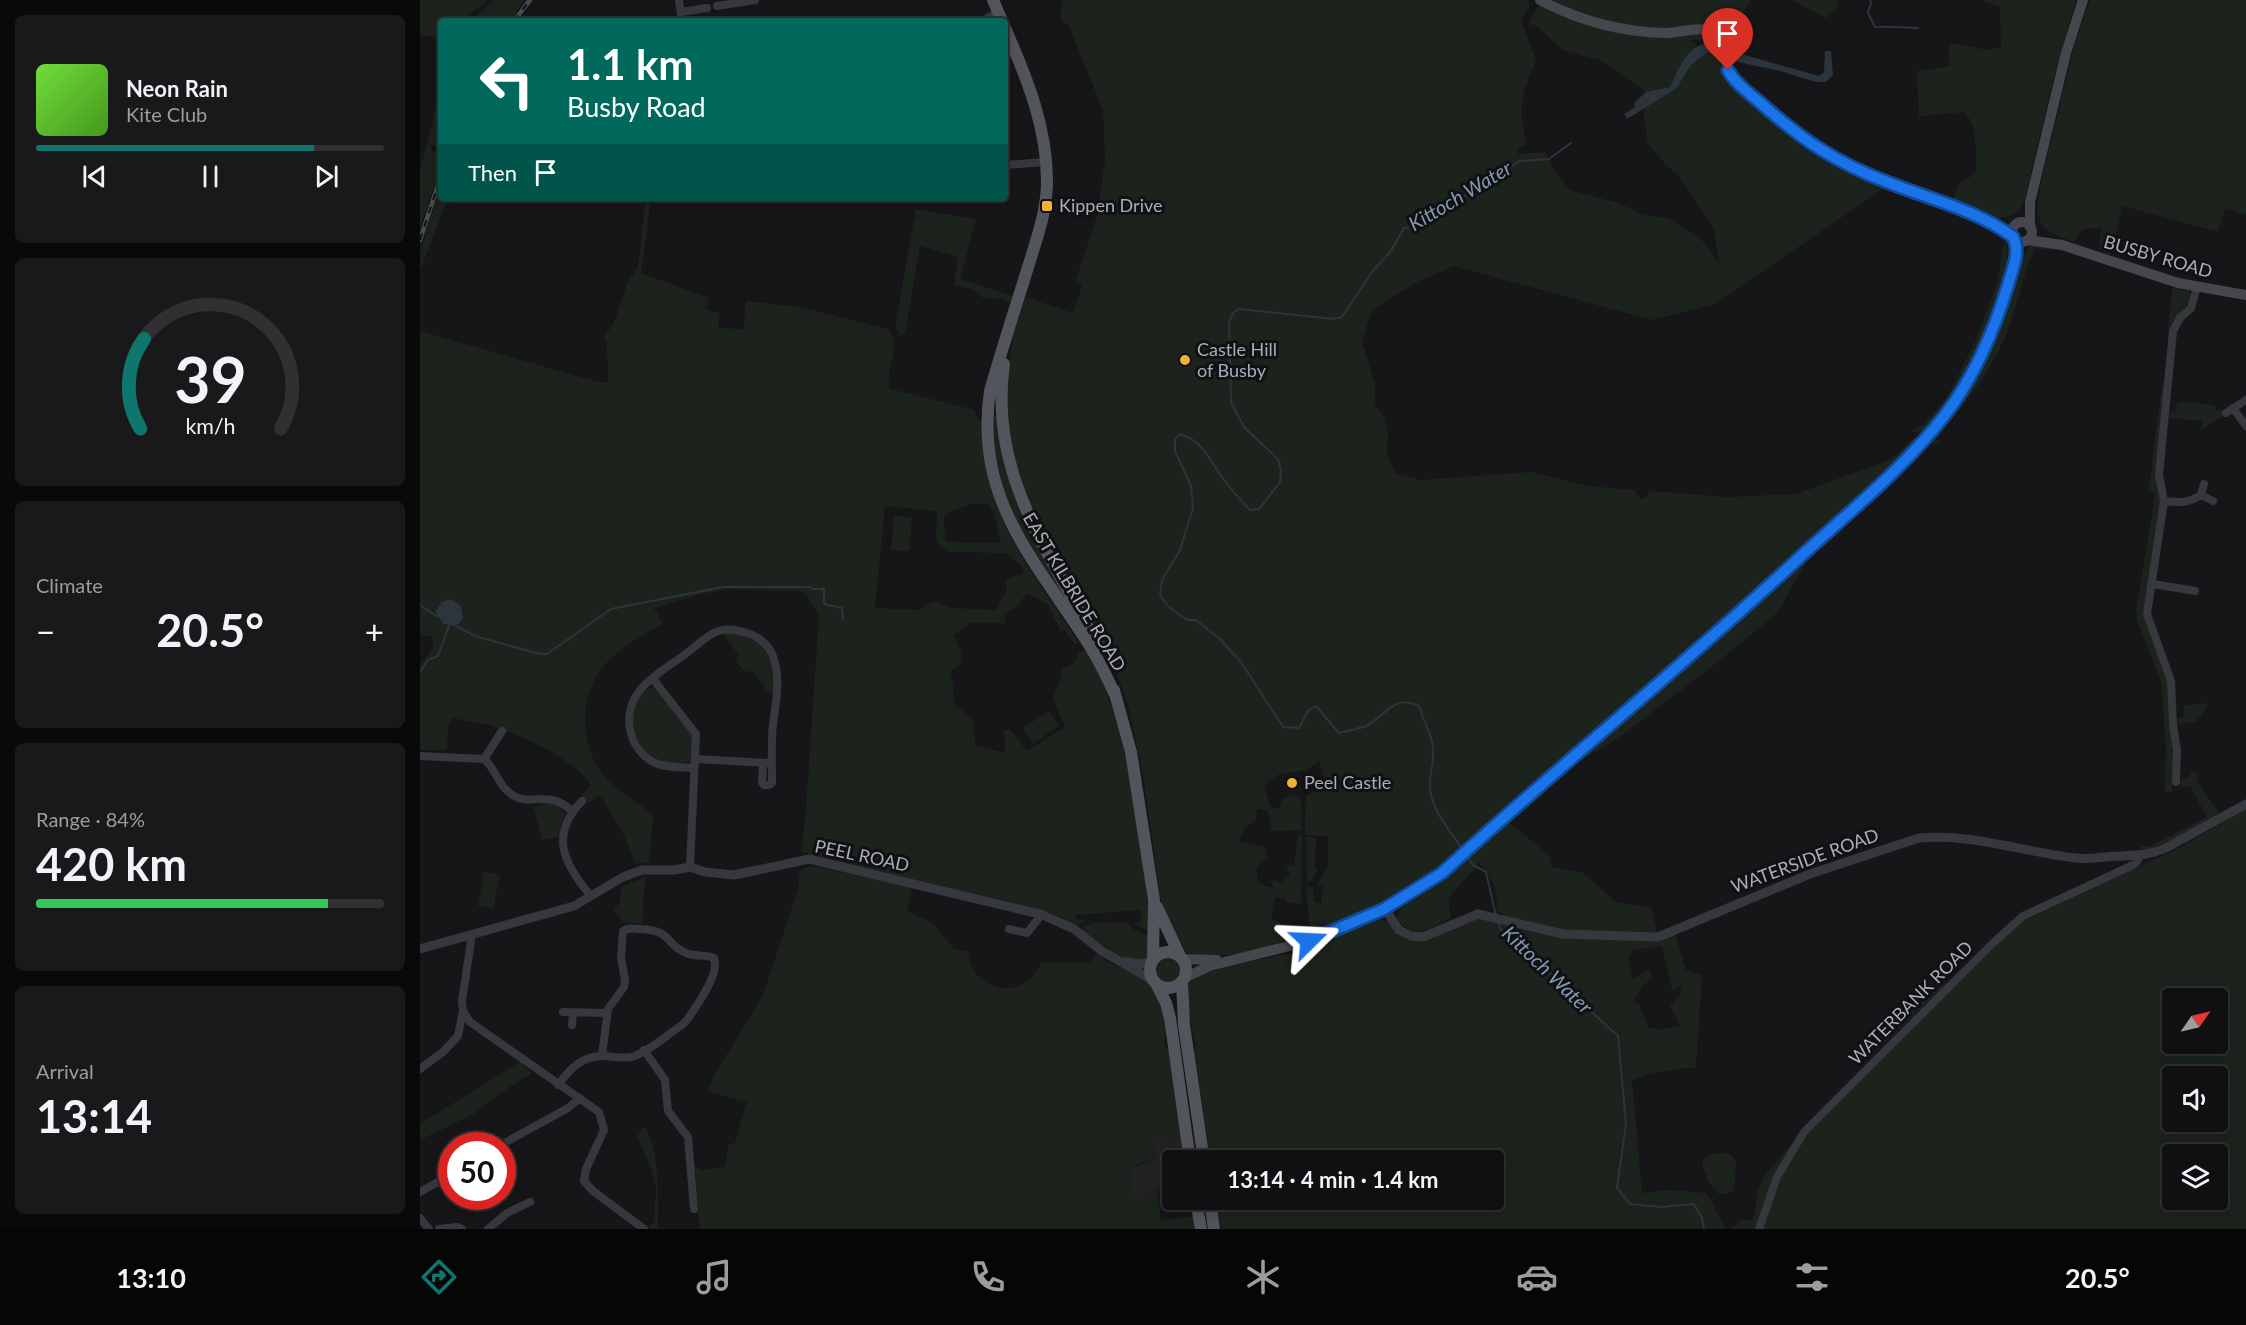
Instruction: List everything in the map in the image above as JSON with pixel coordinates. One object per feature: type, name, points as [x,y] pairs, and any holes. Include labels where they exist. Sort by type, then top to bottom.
[{"type":"main road","points":[[993,0],[1000,17]]},
{"type":"main road","points":[[1540,0],[1589,22],[1610,26],[1665,33],[1706,29],[1723,40],[1730,75],[1794,132],[1817,149],[1856,170],[1989,221],[2021,242],[2028,240]]},
{"type":"main road","points":[[1155,982],[1168,988],[1199,970],[1227,960],[1254,956],[1309,941],[1384,909],[1442,873],[1767,588],[1924,440],[1961,392],[1986,347],[2002,306],[2016,257],[2031,236],[2030,202],[2066,53],[2083,0]]},
{"type":"main road","name":"EAST KILBRIDE ROAD","points":[[1008,37],[1035,103],[1046,162],[1047,184],[1044,219],[990,391],[987,410],[993,472],[1004,510],[1020,541],[1096,655],[1116,697]]},
{"type":"main road","points":[[2016,257],[2013,230],[2030,202]]},
{"type":"main road","points":[[1989,221],[2026,223],[2030,227]]},
{"type":"main road","name":"BUSBY ROAD","points":[[2030,227],[2062,245]]},
{"type":"main road","name":"BUSBY ROAD","points":[[2028,240],[2062,245],[2169,280],[2246,295]]},
{"type":"main road","name":"EAST KILBRIDE ROAD","points":[[1009,330],[1002,374],[1002,409],[1011,472],[1026,512],[1100,647],[1116,697],[1131,752],[1154,900],[1153,960]]},
{"type":"main road","points":[[987,410],[1002,409]]},
{"type":"main road","name":"EAST KILBRIDE ROAD","points":[[1154,900],[1181,957]]},
{"type":"main road","points":[[1188,1150],[1170,1018],[1166,1003],[1150,972],[1153,960],[1166,952],[1181,957],[1227,960]]},
{"type":"main road","points":[[1181,957],[1185,971],[1182,980],[1189,1064],[1202,1150]]},
{"type":"main road","points":[[1198,1210],[1201,1229]]},
{"type":"main road","points":[[1211,1210],[1214,1229]]},
{"type":"street","points":[[679,0],[682,18]]},
{"type":"street","points":[[717,6],[755,0]]},
{"type":"street","points":[[681,12],[707,8]]},
{"type":"street","points":[[1008,165],[1046,162]]},
{"type":"street","points":[[2176,782],[2178,750],[2172,725],[2171,681],[2147,614],[2164,501],[2159,475],[2173,331],[2180,318],[2194,303],[2198,287]]},
{"type":"street","points":[[2246,400],[2230,410],[2246,426]]},
{"type":"street","points":[[2164,501],[2187,502],[2201,495],[2204,484]]},
{"type":"street","points":[[2201,495],[2213,501]]},
{"type":"street","points":[[2178,588],[2180,578]]},
{"type":"street","points":[[2153,584],[2195,591]]},
{"type":"street","points":[[763,763],[762,783],[769,785],[772,783],[776,664],[771,652],[754,635],[734,628],[709,634],[641,689],[632,703],[628,718],[629,730],[636,747],[656,764],[695,763],[763,763],[772,764]]},
{"type":"street","points":[[653,679],[696,732],[690,867]]},
{"type":"street","points":[[484,759],[502,731]]},
{"type":"street","points":[[420,756],[484,759],[501,785],[513,796],[523,800],[555,800],[572,811]]},
{"type":"street","points":[[2176,772],[2186,773]]},
{"type":"street","points":[[582,801],[572,811],[563,839],[565,856],[572,873],[590,895]]},
{"type":"street","name":"WATERSIDE ROAD","points":[[1384,909],[1399,930],[1412,936],[1428,935],[1478,915],[1563,934],[1658,937],[1810,874],[1919,838],[1934,837],[2078,858],[2140,856],[2153,854],[2166,848],[2246,804]]},
{"type":"street","name":"WATERBANK ROAD","points":[[1758,1229],[1777,1177],[1804,1132],[1994,942],[2023,916],[2131,866],[2140,856]]},
{"type":"street","name":"PEEL ROAD","points":[[420,949],[574,906],[632,873],[690,867],[705,872],[734,875],[803,860],[820,861],[1042,915],[1074,929],[1102,951],[1155,982]]},
{"type":"street","points":[[1010,928],[1027,933],[1042,915]]},
{"type":"street","points":[[558,1085],[571,1068],[580,1061],[602,1056],[625,1058],[635,1056],[688,1020],[713,977],[714,958],[683,952],[660,931],[628,928],[623,931],[621,938],[624,987],[608,1008],[602,1056]]},
{"type":"street","points":[[420,1069],[444,1051],[458,1036],[472,934]]},
{"type":"street","points":[[1119,961],[1134,964],[1153,960]]},
{"type":"street","points":[[463,1011],[470,1022],[599,1112],[604,1130],[586,1169],[584,1181],[593,1191],[644,1229]]},
{"type":"street","points":[[563,1012],[607,1013]]},
{"type":"street","points":[[572,1025],[573,1013]]},
{"type":"street","points":[[644,1050],[665,1080],[668,1111],[688,1137],[694,1209]]},
{"type":"street","points":[[516,1137],[568,1108],[580,1098]]},
{"type":"street","points":[[420,1192],[438,1182]]},
{"type":"street","points":[[682,1197],[693,1196]]},
{"type":"street","points":[[488,1229],[507,1213],[530,1202]]},
{"type":"street","points":[[420,1218],[429,1229]]},
{"type":"street","points":[[439,1229],[457,1227],[462,1229]]},
{"type":"shaded area","points":[[420,0],[487,0],[466,18],[438,18],[438,38],[420,35]]},
{"type":"shaded area","points":[[494,0],[525,0],[512,18],[473,18]]},
{"type":"shaded area","points":[[1063,0],[1528,0],[1530,6],[1522,18],[1522,24],[1536,60],[1522,101],[1526,144],[1518,148],[1518,154],[1545,152],[1556,172],[1570,190],[1618,203],[1643,215],[1669,218],[1701,239],[1719,263],[1714,229],[1678,175],[1648,144],[1643,108],[1677,88],[1690,66],[1709,52],[1722,55],[1721,64],[1727,79],[1793,137],[1887,186],[1715,304],[1652,320],[1454,266],[1417,282],[1372,310],[1362,342],[1375,383],[1375,403],[1384,418],[1388,434],[1387,455],[1395,473],[1421,480],[1531,472],[1589,486],[1635,490],[1639,498],[1644,499],[1650,491],[1728,497],[1796,494],[1890,460],[1915,437],[1919,439],[1889,470],[1494,822],[1431,873],[1399,895],[1364,914],[1329,929],[1313,933],[1310,931],[1306,885],[1313,888],[1314,902],[1321,904],[1323,887],[1317,885],[1328,867],[1328,836],[1305,835],[1306,796],[1326,786],[1319,760],[1308,769],[1281,774],[1270,780],[1264,786],[1271,807],[1278,809],[1282,800],[1292,795],[1299,796],[1302,830],[1272,831],[1268,811],[1257,809],[1256,822],[1245,826],[1239,842],[1265,847],[1267,856],[1256,868],[1258,883],[1273,888],[1271,881],[1276,880],[1280,883],[1290,874],[1286,865],[1294,865],[1298,835],[1302,836],[1301,904],[1286,902],[1286,899],[1275,897],[1272,917],[1272,920],[1278,921],[1288,931],[1300,926],[1300,936],[1243,954],[1199,956],[1187,953],[1168,919],[1161,902],[1144,780],[1129,708],[1098,631],[1039,526],[1020,480],[1009,429],[1006,394],[1013,335],[1025,297],[1073,313],[1082,286],[1075,282],[1098,213],[1105,160],[1103,110],[1068,23],[1064,25],[1060,15]]},
{"type":"shaded area","points":[[1549,0],[1752,0],[1741,15],[1748,22],[1731,41],[1719,49],[1709,40],[1689,40],[1697,45],[1684,60],[1670,87],[1646,92],[1602,61],[1563,50],[1533,23],[1529,27],[1530,20],[1541,3],[1588,26],[1589,19]]},
{"type":"shaded area","points":[[1792,0],[1839,0],[1837,9],[1826,18]]},
{"type":"shaded area","points":[[1980,0],[2076,0],[2024,201],[2017,211],[2009,216],[2001,217],[1981,213],[1952,200],[1959,184],[1976,173],[1974,132],[1969,118],[1964,112],[1919,116],[1917,71],[1950,66],[1948,51],[1952,43],[1987,50],[2001,47],[2000,7]]},
{"type":"shaded area","points":[[2090,0],[2246,0],[2246,215],[2225,208],[2218,232],[2123,206],[2111,255],[2099,250],[2101,228],[2083,229],[2074,242],[2051,233],[2041,224],[2037,210],[2042,177],[2074,47]]},
{"type":"shaded area","points":[[1704,44],[1709,48],[1724,51],[1722,55],[1708,52],[1690,66],[1677,88],[1627,119],[1624,114],[1635,107],[1634,103],[1646,92],[1670,87],[1687,55],[1697,46]]},
{"type":"shaded area","points":[[1730,51],[1819,76],[1824,72],[1825,51],[1831,51],[1833,75],[1826,82],[1816,82],[1780,71],[1729,60]]},
{"type":"shaded area","points":[[437,103],[438,146],[431,145],[433,153],[438,154],[438,176],[420,228],[420,171]]},
{"type":"shaded area","points":[[438,195],[438,201],[447,201],[420,271],[420,252]]},
{"type":"shaded area","points":[[646,201],[651,201],[641,273],[709,298],[707,310],[719,313],[718,328],[743,329],[746,301],[799,307],[888,329],[894,343],[889,374],[890,389],[974,410],[978,420],[981,420],[991,486],[997,507],[1024,559],[1079,643],[1075,645],[1065,630],[1061,631],[1048,605],[1027,593],[1017,606],[1004,614],[1005,623],[970,623],[953,635],[961,652],[962,662],[951,671],[955,705],[973,719],[975,745],[1005,753],[1004,730],[1010,729],[1027,751],[1065,727],[1053,698],[1062,669],[1074,663],[1079,652],[1085,651],[1089,655],[1102,681],[1116,721],[1131,780],[1150,932],[1134,923],[1142,921],[1141,910],[1076,915],[1076,919],[1087,921],[1076,926],[1038,909],[801,852],[819,616],[805,594],[799,591],[726,589],[654,608],[663,624],[616,654],[595,679],[586,706],[586,735],[590,750],[603,775],[621,792],[653,815],[649,862],[635,864],[620,828],[599,795],[589,803],[581,795],[591,785],[574,767],[553,753],[509,731],[505,733],[493,726],[452,718],[448,728],[447,750],[420,750],[420,665],[434,647],[432,637],[420,634],[420,331],[598,382],[608,382],[607,343],[603,338],[614,323],[627,284],[638,266]],"holes":[[[976,503],[988,505],[995,514],[1000,542],[945,541],[944,515],[952,510]],[[885,506],[937,511],[936,541],[947,552],[1005,553],[1021,565],[1024,573],[1006,580],[1007,588],[997,610],[953,608],[933,601],[920,610],[875,608]],[[446,600],[463,613],[459,624],[443,624],[436,616]]]},
{"type":"shaded area","points":[[916,209],[976,219],[960,279],[1015,297],[1013,304],[1001,299],[983,298],[974,290],[954,285],[958,257],[920,246],[905,334],[900,336],[895,327]]},
{"type":"shaded area","points":[[2006,240],[2007,264],[2003,290],[1983,342],[1954,392],[1924,433],[1911,432],[1916,427],[1923,426],[1949,394],[1976,340],[1997,283]]},
{"type":"shaded area","points":[[2030,245],[2066,250],[2035,249],[2007,332],[1993,361],[1976,388],[1936,439],[1941,445],[1932,443],[1933,436],[1969,388],[1986,357],[2004,314],[2020,263]]},
{"type":"shaded area","points":[[2172,288],[2189,291],[2191,296],[2168,331]]},
{"type":"shaded area","points":[[2162,385],[2164,386],[2159,436],[2161,502],[2145,618],[2168,680],[2174,754],[2172,793],[2165,792],[2166,745],[2161,682],[2137,620],[2136,611],[2155,495],[2149,488]]},
{"type":"shaded area","points":[[2183,402],[2214,405],[2225,415],[2202,429],[2202,421],[2169,418],[2170,412],[2176,413],[2177,404]]},
{"type":"shaded area","points":[[993,415],[998,417],[1007,471],[1086,633],[1010,515],[993,447]]},
{"type":"shaded area","points":[[894,516],[912,517],[909,551],[891,550]]},
{"type":"shaded area","points":[[1811,553],[1778,612],[1719,661],[1617,739],[1580,761],[1510,823],[1549,855],[1552,867],[1582,872],[1616,902],[1651,907],[1658,936],[1674,931],[1686,970],[1702,975],[1696,1067],[1650,1073],[1632,1081],[1642,1193],[1669,1190],[1707,1193],[1725,1229],[1221,1229],[1218,1210],[1504,1210],[1504,1150],[1209,1150],[1194,1052],[1197,1042],[1195,1042],[1189,1011],[1189,983],[1215,967],[1306,952],[1311,947],[1377,920],[1387,921],[1411,941],[1433,938],[1466,921],[1482,919],[1507,924],[1506,916],[1497,910],[1494,884],[1479,863],[1448,898],[1451,918],[1416,931],[1403,925],[1397,918],[1401,908],[1435,885]],"holes":[[[1662,946],[1672,990],[1682,986],[1681,993],[1670,1006],[1680,1026],[1664,1029],[1648,1028],[1639,1004],[1634,1001],[1642,987],[1652,978],[1649,969],[1633,979],[1628,957],[1634,950]]]},
{"type":"shaded area","points":[[450,599],[460,605],[462,611],[462,619],[456,626],[443,624],[435,612],[442,602]]},
{"type":"shaded area","points":[[723,632],[750,637],[766,649],[773,668],[773,694],[769,693],[752,671],[745,672],[736,662],[739,655]]},
{"type":"shaded area","points":[[653,686],[657,691],[659,690],[694,734],[690,762],[671,764],[659,762],[644,752],[635,736],[634,709],[640,696]]},
{"type":"shaded area","points":[[2210,703],[2196,722],[2178,725],[2178,718],[2183,718],[2184,705]]},
{"type":"shaded area","points":[[1049,711],[1059,726],[1033,744],[1023,728]]},
{"type":"shaded area","points":[[2191,770],[2199,775],[2197,781],[2220,814],[2165,844],[2142,851],[2140,846],[2151,846],[2207,817],[2190,786],[2180,788],[2181,779],[2190,777]]},
{"type":"shaded area","points":[[549,803],[560,807],[566,814],[560,827],[560,836],[542,840],[534,807]]},
{"type":"shaded area","points":[[2246,809],[2246,1229],[1762,1229],[1779,1179],[1802,1139],[2019,923],[2181,847]]},
{"type":"shaded area","points":[[1306,837],[1316,838],[1315,867],[1318,868],[1312,881],[1307,881]]},
{"type":"shaded area","points":[[807,867],[817,867],[912,887],[907,911],[933,923],[954,949],[968,951],[972,965],[979,976],[989,984],[1000,988],[1024,983],[1034,975],[1041,962],[1091,963],[1097,952],[1105,960],[1149,982],[1166,1021],[1165,1044],[1173,1062],[1182,1139],[1153,1140],[1155,1159],[1128,1170],[1131,1195],[1158,1191],[1161,1221],[1193,1216],[1197,1229],[700,1229],[695,1165],[700,1170],[725,1167],[728,1145],[735,1143],[746,1104],[746,1102],[708,1092],[713,1077],[763,995],[798,889],[800,871]]},
{"type":"shaded area","points":[[484,872],[500,875],[493,909],[478,906]]},
{"type":"shaded area","points":[[645,877],[642,924],[623,922],[614,910],[620,902],[621,887]]},
{"type":"shaded area","points":[[1098,922],[1127,923],[1135,930],[1150,937],[1150,955],[1147,959],[1125,959],[1080,930]]},
{"type":"shaded area","points":[[1168,956],[1177,960],[1181,969],[1177,978],[1168,982],[1159,978],[1155,969],[1159,960]]},
{"type":"shaded area","points":[[1951,980],[1876,1051],[1892,1013],[1901,1002]]},
{"type":"shaded area","points":[[520,1062],[532,1073],[475,1113],[420,1140],[420,1124]]},
{"type":"shaded area","points":[[644,1126],[653,1147],[658,1189],[658,1227],[660,1229],[651,1229],[648,1226],[654,1223],[656,1188],[652,1171],[637,1137]]},
{"type":"shaded area","points":[[1797,1137],[1776,1171],[1755,1229],[1730,1229],[1743,1219],[1753,1221],[1758,1191],[1765,1175]]},
{"type":"shaded area","points":[[1182,1139],[1184,1150],[1162,1150],[1162,1191],[1131,1195],[1128,1170],[1155,1159],[1153,1140]]},
{"type":"shaded area","points":[[1728,1153],[1736,1161],[1734,1191],[1719,1194],[1708,1182],[1702,1163],[1710,1155]]},
{"type":"waterway","points":[[1870,0],[1868,13],[1875,27],[1918,28]]},
{"type":"waterway","name":"Kittoch Water","points":[[1463,850],[1442,820],[1431,797],[1433,746],[1419,706],[1410,703],[1396,704],[1366,726],[1339,733],[1316,706],[1308,711],[1299,728],[1283,727],[1241,662],[1220,639],[1196,620],[1187,620],[1167,605],[1160,595],[1162,580],[1180,550],[1193,508],[1191,486],[1175,451],[1175,439],[1180,434],[1194,441],[1205,451],[1228,486],[1250,510],[1259,509],[1280,482],[1281,471],[1278,459],[1244,427],[1231,402],[1229,323],[1233,313],[1239,309],[1333,319],[1342,317],[1372,272],[1391,251],[1404,228],[1418,226],[1427,216],[1448,202],[1463,198],[1477,186],[1499,176],[1519,161],[1549,159],[1571,143]]},
{"type":"waterway","points":[[454,625],[475,636],[547,654],[611,609],[723,587],[824,589],[824,604],[842,608],[843,620]]},
{"type":"waterway","points":[[420,605],[438,617]]},
{"type":"waterway","points":[[420,672],[428,660],[438,656],[449,626]]},
{"type":"waterway","name":"Kittoch Water","points":[[1466,854],[1473,865],[1486,872],[1496,916]]},
{"type":"waterway","name":"Kittoch Water","points":[[1498,921],[1500,928],[1507,935],[1618,1036],[1626,1124],[1617,1188],[1630,1204],[1662,1207],[1694,1204],[1702,1218],[1704,1229]]},
{"type":"railway","points":[[516,18],[530,0]]},
{"type":"railway","points":[[420,240],[438,185]]},
{"type":"place","name":"Kippen Drive","points":[[1047,206]]},
{"type":"place","name":"Castle Hill of Busby","points":[[1185,360]]},
{"type":"place","name":"Peel Castle","points":[[1292,783]]},
{"type":"route","points":[[1309,941],[1354,924],[1384,909],[1442,873],[1767,588],[1924,440],[1961,392],[1986,347],[2002,306],[2016,257],[2015,239],[1989,221],[1856,170],[1817,149],[1741,86],[1728,70]]}]
